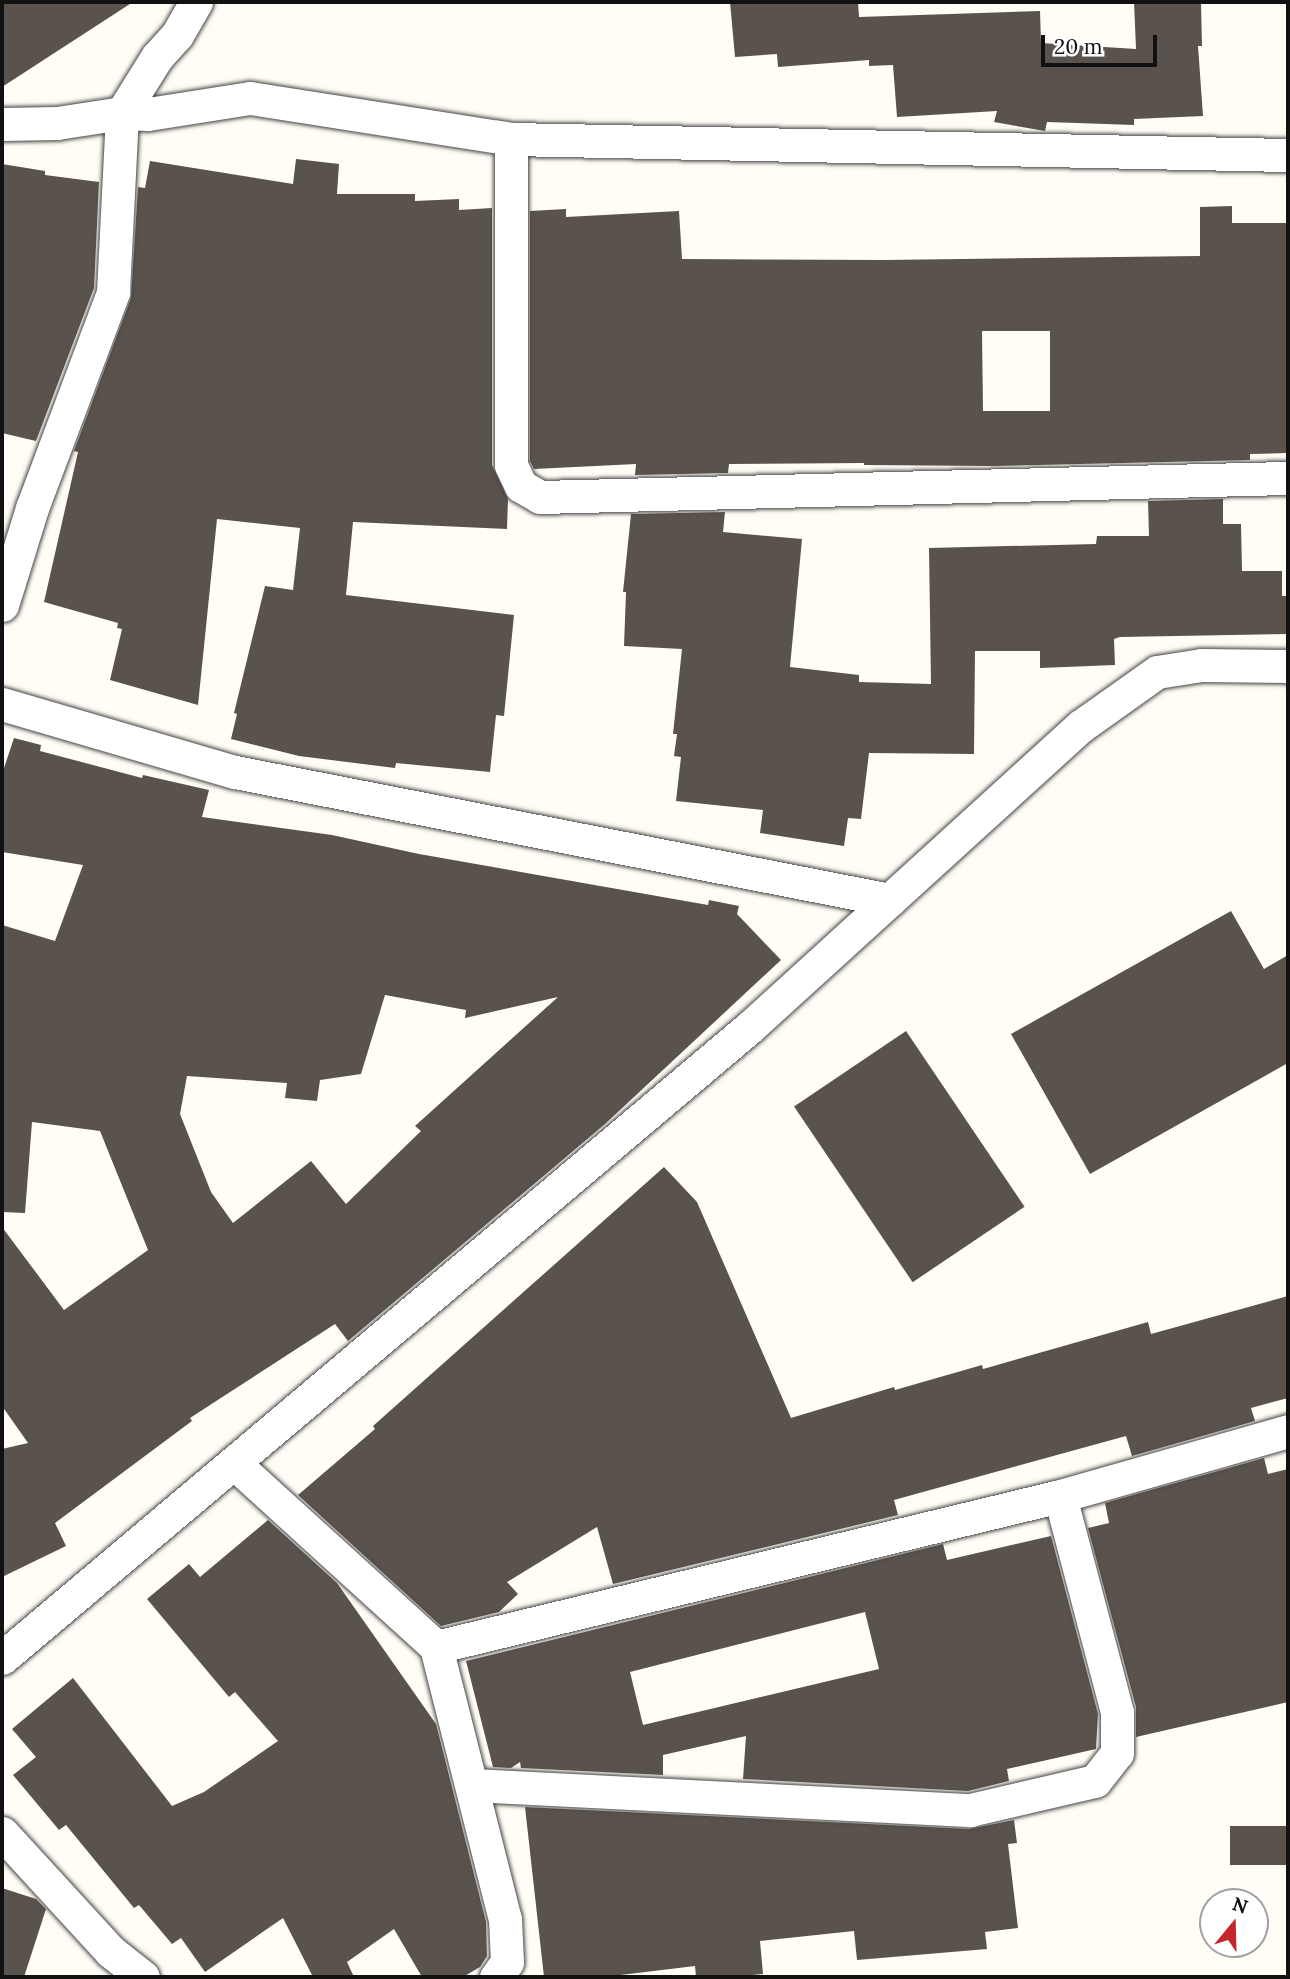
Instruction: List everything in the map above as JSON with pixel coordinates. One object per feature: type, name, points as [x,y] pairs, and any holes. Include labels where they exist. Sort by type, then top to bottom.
[{"type":"street","points":[[2,605],[32,508],[113,292],[122,113],[157,57],[177,35],[196,2]]},
{"type":"street","points":[[2,124],[57,123],[122,113],[148,114],[250,98],[511,139],[1288,155]]},
{"type":"street","points":[[511,139],[511,465],[521,486],[540,497],[1288,478]]},
{"type":"street","points":[[2,1658],[750,1027],[1081,726],[1157,672],[1201,666],[1288,666]]},
{"type":"street","points":[[2,704],[235,772],[890,900]]},
{"type":"street","points":[[436,1647],[1060,1496],[1288,1431]]},
{"type":"street","points":[[234,1463],[436,1647],[505,1919],[507,1962],[496,1977]]},
{"type":"street","points":[[472,1785],[971,1810],[1095,1782],[1117,1753],[1117,1712],[1060,1496]]},
{"type":"street","points":[[2,1833],[110,1951],[143,1977]]},
{"type":"building","points":[[2,2],[133,2],[2,87]]},
{"type":"building","points":[[730,2],[858,2],[859,17],[1040,11],[1041,43],[1136,49],[1134,2],[1201,2],[1202,46],[1198,46],[1203,116],[1134,119],[1134,125],[1047,122],[1045,131],[994,122],[997,111],[897,117],[893,65],[869,66],[869,60],[778,67],[777,54],[735,57]]},
{"type":"building","points":[[296,159],[339,164],[337,194],[415,194],[415,201],[459,199],[459,210],[492,208],[492,465],[508,499],[507,529],[353,522],[346,595],[514,615],[504,716],[496,715],[490,772],[396,763],[395,768],[299,756],[231,739],[237,714],[234,713],[265,586],[293,590],[300,528],[217,519],[198,705],[110,680],[122,629],[117,628],[118,623],[44,602],[78,452],[74,451],[131,298],[138,187],[145,188],[150,161],[293,184]]},
{"type":"building","points":[[2,164],[45,171],[45,175],[99,182],[94,288],[36,441],[2,433]]},
{"type":"building","points":[[1232,206],[1232,223],[1288,223],[1288,453],[1250,454],[1250,460],[992,466],[729,464],[728,473],[635,475],[636,464],[534,469],[530,461],[530,211],[566,209],[566,217],[679,211],[682,259],[885,260],[1200,256],[1200,207]],"holes":[[[982,331],[1050,331],[1050,411],[983,411]]]},
{"type":"building","points":[[1223,499],[1223,524],[1241,524],[1242,571],[1282,571],[1282,596],[1288,596],[1288,634],[1120,637],[1114,639],[1115,665],[1040,668],[1040,651],[975,651],[974,754],[869,753],[861,819],[848,818],[844,846],[760,833],[763,810],[676,801],[681,757],[674,756],[677,734],[673,734],[682,649],[624,646],[626,592],[623,592],[631,514],[725,512],[723,532],[802,539],[790,667],[859,675],[859,682],[931,684],[929,548],[1096,544],[1097,536],[1149,536],[1148,501]]},
{"type":"building","points":[[14,738],[41,745],[40,751],[142,778],[143,775],[209,790],[202,817],[332,835],[419,854],[708,905],[709,900],[739,906],[737,914],[781,960],[605,1124],[348,1341],[335,1324],[190,1418],[192,1421],[55,1523],[66,1546],[2,1577],[2,1449],[28,1443],[2,1406],[2,1227],[64,1310],[148,1250],[100,1131],[32,1122],[25,1213],[2,1212],[2,925],[55,941],[83,865],[2,852],[2,774]],"holes":[[[385,995],[466,1010],[465,1018],[558,997],[415,1126],[421,1131],[346,1204],[311,1161],[233,1223],[211,1192],[180,1114],[187,1076],[287,1083],[285,1098],[317,1101],[320,1080],[361,1074]]]},
{"type":"building","points":[[1231,911],[1264,969],[1288,955],[1288,1063],[1090,1174],[1011,1034]]},
{"type":"building","points":[[906,1031],[1025,1207],[913,1282],[794,1106]]},
{"type":"building","points":[[664,1167],[697,1202],[791,1418],[894,1387],[895,1390],[982,1365],[983,1369],[1148,1322],[1151,1334],[1288,1296],[1288,1398],[1251,1408],[1255,1421],[1132,1456],[1126,1436],[894,1500],[898,1515],[613,1584],[597,1527],[507,1582],[518,1594],[499,1612],[441,1626],[298,1495],[375,1429],[373,1426]]},
{"type":"building","points":[[1264,1458],[1268,1474],[1288,1469],[1288,1702],[1136,1737],[1136,1707],[1088,1528],[1109,1523],[1105,1503]]},
{"type":"building","points":[[268,1520],[337,1583],[436,1724],[486,1922],[487,1956],[480,1967],[463,1977],[422,1977],[394,1929],[347,1962],[354,1977],[313,1977],[283,1918],[205,1972],[181,1938],[172,1944],[139,1905],[134,1908],[66,1825],[59,1830],[13,1775],[36,1757],[12,1729],[73,1678],[172,1806],[204,1792],[278,1741],[235,1692],[229,1697],[147,1599],[189,1564],[200,1577]]},
{"type":"building","points":[[1051,1536],[1098,1714],[1096,1749],[1007,1769],[1009,1781],[968,1791],[743,1779],[746,1736],[663,1755],[663,1775],[521,1768],[520,1762],[511,1768],[493,1767],[466,1661],[943,1544],[947,1560]],"holes":[[[865,1612],[879,1669],[643,1725],[630,1672]]]},
{"type":"building","points":[[525,1807],[969,1829],[1014,1820],[1017,1843],[1008,1844],[1018,1928],[985,1932],[987,1949],[857,1960],[854,1931],[760,1941],[763,1974],[696,1977],[695,1966],[604,1977],[544,1977]]},
{"type":"building","points":[[1230,1826],[1288,1826],[1288,1865],[1230,1865]]},
{"type":"building","points":[[2,1888],[36,1899],[46,1909],[24,1977],[2,1977]]}]
